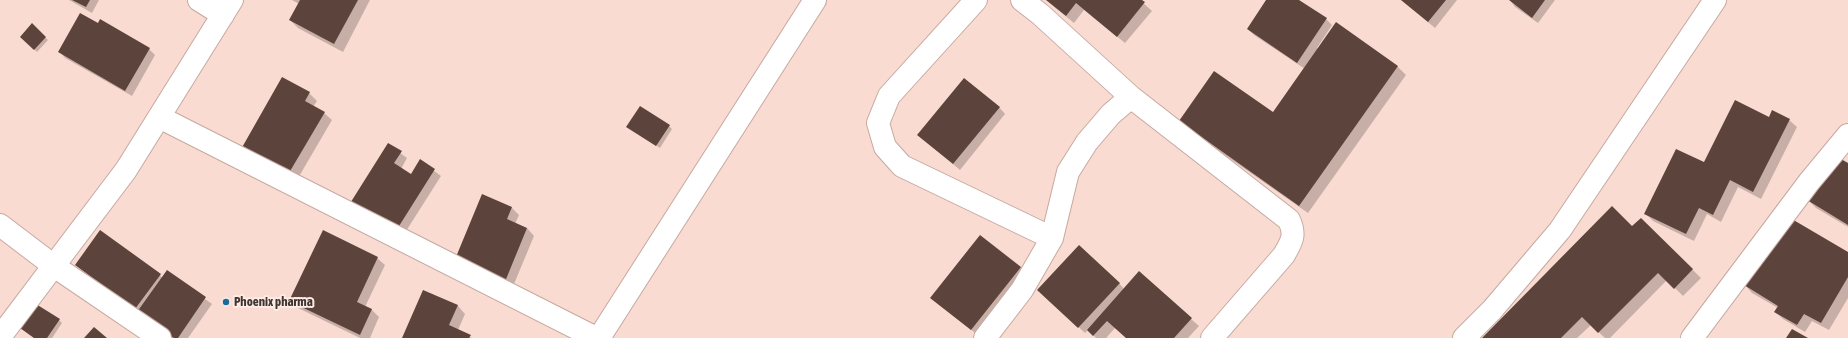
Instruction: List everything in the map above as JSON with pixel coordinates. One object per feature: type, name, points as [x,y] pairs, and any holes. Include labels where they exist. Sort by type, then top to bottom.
[{"type":"street","points":[[0,337],[126,170],[227,8],[199,0]]},
{"type":"street","points":[[599,338],[815,0]]},
{"type":"street","points":[[976,0],[889,96],[878,123],[885,147],[902,166],[1052,238]]},
{"type":"street","points":[[1022,0],[1040,14],[1130,97],[1289,220],[1294,231],[1291,244],[1284,255],[1212,338]]},
{"type":"street","points":[[1464,338],[1492,310],[1560,230],[1715,0]]},
{"type":"street","points":[[985,338],[1022,290],[1052,238],[1068,172],[1087,142],[1111,114],[1130,97]]},
{"type":"street","points":[[159,117],[596,338]]},
{"type":"street","points":[[1692,338],[1810,182],[1848,135]]},
{"type":"street","points":[[0,225],[54,266],[160,338]]},
{"type":"building","points":[[72,0],[90,0],[86,7]]},
{"type":"building","points":[[300,0],[358,0],[334,44],[289,20]]},
{"type":"building","points":[[1046,0],[1142,0],[1145,2],[1117,37],[1076,3],[1066,16]]},
{"type":"building","points":[[1266,0],[1299,0],[1327,18],[1297,63],[1247,29]]},
{"type":"building","points":[[1401,0],[1446,0],[1428,22]]},
{"type":"building","points":[[1509,0],[1545,0],[1532,18]]},
{"type":"building","points":[[80,13],[98,23],[100,19],[150,48],[125,91],[58,52]]},
{"type":"building","points":[[1336,22],[1398,66],[1299,206],[1179,121],[1214,71],[1273,112]]},
{"type":"building","points":[[32,23],[46,37],[34,50],[20,37]]},
{"type":"building","points":[[282,77],[310,92],[305,101],[325,112],[286,178],[240,151]]},
{"type":"building","points":[[964,78],[1000,107],[953,164],[917,135]]},
{"type":"building","points":[[1735,100],[1769,117],[1772,110],[1790,119],[1753,192],[1730,180],[1713,215],[1699,208],[1686,234],[1644,214],[1676,149],[1704,162]]},
{"type":"building","points":[[640,106],[670,125],[656,146],[626,127]]},
{"type":"building","points":[[388,143],[402,151],[394,163],[411,174],[420,159],[435,169],[394,234],[349,205]]},
{"type":"building","points":[[1834,155],[1848,163],[1848,225],[1807,200]]},
{"type":"building","points":[[482,194],[512,207],[507,219],[527,228],[502,289],[451,269]]},
{"type":"building","points":[[1612,206],[1632,226],[1641,218],[1693,269],[1674,289],[1658,273],[1598,333],[1582,317],[1561,338],[1482,338]]},
{"type":"building","points":[[1785,215],[1848,252],[1848,277],[1821,323],[1804,314],[1797,325],[1774,312],[1778,306],[1744,285]]},
{"type":"building","points":[[100,230],[161,274],[135,309],[75,265]]},
{"type":"building","points":[[323,230],[378,257],[357,302],[372,309],[360,335],[289,301]]},
{"type":"building","points":[[980,235],[1021,267],[971,330],[930,298]]},
{"type":"building","points":[[1079,245],[1120,283],[1078,328],[1037,290]]},
{"type":"building","points":[[167,270],[206,297],[178,338],[174,338],[137,312]]},
{"type":"building","points":[[1139,271],[1192,318],[1174,338],[1126,338],[1107,321],[1093,336],[1087,330]]},
{"type":"building","points":[[423,290],[458,305],[449,325],[471,335],[469,338],[402,338]]},
{"type":"building","points":[[36,304],[60,319],[47,338],[34,338],[20,328]]},
{"type":"building","points":[[94,327],[107,338],[84,338]]},
{"type":"building","points":[[1792,329],[1808,338],[1786,338]]},
{"type":"place","name":"Phoenix pharma","points":[[226,302]]}]
